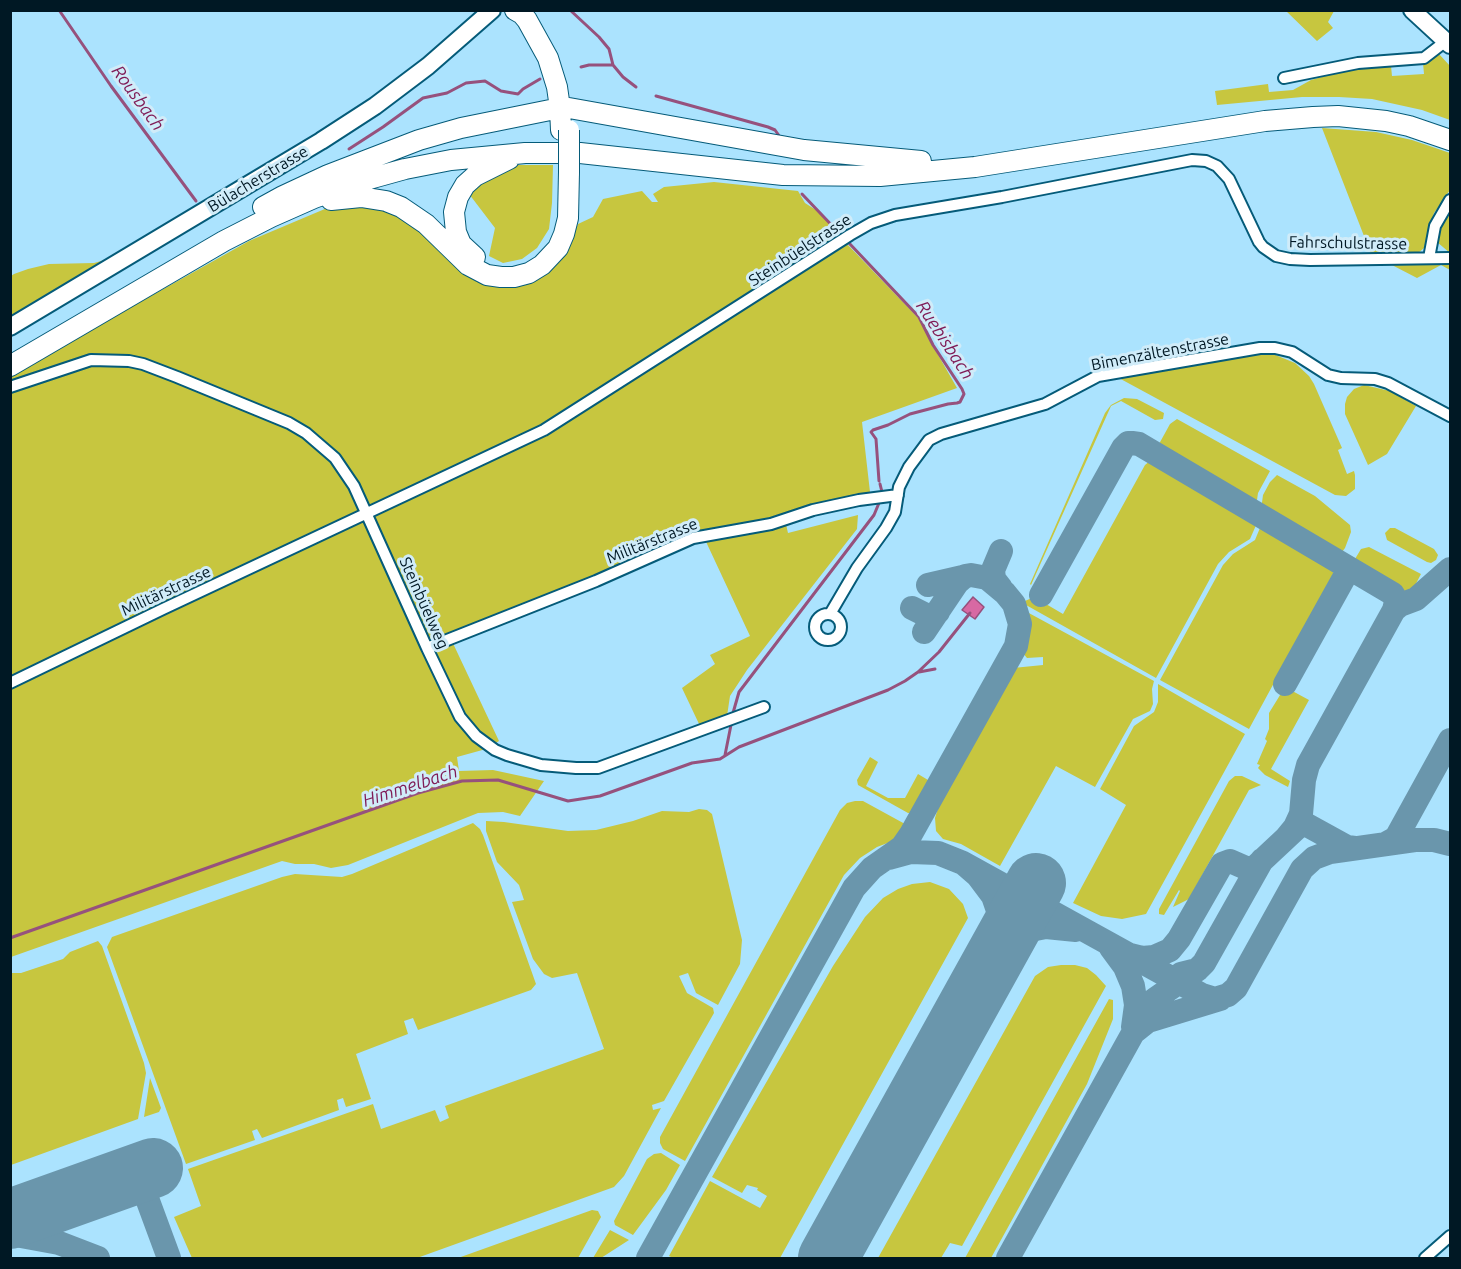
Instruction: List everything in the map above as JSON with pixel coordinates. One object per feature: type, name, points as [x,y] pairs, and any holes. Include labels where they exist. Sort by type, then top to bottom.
[{"type":"highway","points":[[515,10],[527,20],[548,58],[564,108]]},
{"type":"highway","points":[[267,212],[353,196],[377,199],[401,207],[420,219],[462,261],[474,269],[494,276],[514,277],[529,273],[542,265],[561,241],[568,218],[564,108],[566,81],[558,57],[533,10]]},
{"type":"highway","points":[[267,212],[307,187],[379,164],[450,148],[507,141],[592,140],[735,158],[855,165],[921,161],[989,152],[1287,105],[1376,107],[1405,112],[1450,126]]},
{"type":"highway","points":[[10,366],[224,241],[312,182],[419,140],[478,124],[564,108],[804,150],[921,161]]},
{"type":"highway","points":[[10,352],[219,230],[382,175],[451,160],[525,153],[600,154],[760,173],[855,177],[953,170],[1291,118],[1338,116],[1409,126],[1450,140]]},
{"type":"highway","points":[[525,153],[475,176],[465,185],[458,197],[454,220],[458,238],[471,254],[482,262],[504,268],[517,266],[535,258],[545,249],[553,237],[557,222],[565,172]]},
{"type":"main road","name":"Bülacherstrasse","points":[[10,327],[321,141],[375,106],[428,66],[492,10]]},
{"type":"main road","points":[[1412,10],[1448,43]]},
{"type":"street","points":[[1284,78],[1358,63],[1424,58],[1448,43]]},
{"type":"street","name":"Steinbüelstrasse","points":[[368,513],[544,430],[871,223],[895,215],[1192,160],[1206,161],[1217,166],[1229,179],[1255,235]]},
{"type":"street","points":[[1429,258],[1435,226],[1450,200]]},
{"type":"street","name":"Fahrschulstrasse","points":[[1255,235],[1269,252],[1290,259],[1450,258]]},
{"type":"street","name":"Bimenzältenstrasse","points":[[830,614],[857,568],[895,512],[899,487],[921,448],[934,437],[1045,404],[1098,376],[1260,348],[1275,348],[1287,350],[1319,371],[1335,377],[1375,379],[1388,383],[1450,416]]},
{"type":"street","name":"Steinbüelweg","points":[[10,387],[79,363],[105,359],[143,364],[289,423],[320,444],[335,458],[354,486],[368,513],[454,706],[468,728],[495,750],[524,761],[576,768],[598,768],[764,707]]},
{"type":"street","name":"Militärstrasse","points":[[427,648],[693,538],[771,524],[813,510],[859,500],[898,495]]},
{"type":"street","name":"Militärstrasse","points":[[10,683],[368,513]]},
{"type":"street","points":[[1425,1258],[1450,1236]]},
{"type":"shaded area","points":[[1286,11],[1334,11],[1328,22],[1333,28],[1317,41]]},
{"type":"shaded area","points":[[1439,54],[1450,66],[1450,120],[1422,110],[1372,99],[1302,97],[1217,105],[1215,91],[1268,84],[1269,92],[1293,90],[1311,80],[1351,69],[1391,66],[1392,76],[1424,74],[1423,63]]},
{"type":"shaded area","points":[[1322,128],[1376,132],[1412,140],[1450,153],[1450,190],[1434,213],[1424,248],[1417,254],[1371,254]]},
{"type":"shaded area","points":[[513,165],[553,165],[552,203],[549,229],[537,248],[522,259],[503,263],[489,256],[495,228],[466,190]]},
{"type":"shaded area","points":[[714,182],[798,191],[805,203],[816,210],[840,234],[835,238],[847,244],[924,324],[933,346],[957,388],[862,422],[870,492],[784,516],[788,533],[858,515],[857,529],[747,670],[730,696],[727,716],[700,726],[682,688],[715,664],[710,655],[750,636],[701,531],[686,535],[596,577],[450,637],[499,741],[486,749],[457,757],[459,771],[493,770],[544,781],[520,816],[503,812],[478,813],[348,865],[331,868],[282,861],[11,957],[10,375],[249,241],[339,203],[383,204],[498,284],[569,245],[578,224],[593,217],[603,199],[642,191],[652,202],[658,202],[653,194],[664,187]]},
{"type":"shaded area","points":[[1450,209],[1450,253],[1437,242],[1439,228]]},
{"type":"shaded area","points":[[112,258],[11,321],[11,276],[14,274],[49,264],[94,263]]},
{"type":"shaded area","points":[[1450,263],[1450,270],[1441,265],[1417,278],[1390,264]]},
{"type":"shaded area","points":[[1273,354],[1295,363],[1314,384],[1342,448],[1338,450],[1347,474],[1354,471],[1355,489],[1346,496],[1335,495],[1117,377],[1247,356]]},
{"type":"shaded area","points":[[1364,385],[1390,391],[1416,406],[1387,454],[1368,465],[1345,414],[1347,397],[1354,389]]},
{"type":"shaded area","points":[[1124,398],[1137,399],[1164,413],[1163,419],[1155,420],[1121,401],[1111,406],[1031,585],[1105,413],[1111,405]]},
{"type":"shaded area","points":[[1177,419],[1270,471],[1258,493],[1256,507],[1163,452],[1159,444],[1170,424]]},
{"type":"shaded area","points":[[1151,460],[1159,461],[1257,520],[1250,539],[1229,552],[1218,564],[1156,678],[1026,605],[1025,601],[1034,597],[1063,614],[1145,465]]},
{"type":"shaded area","points":[[1277,475],[1315,496],[1350,525],[1351,532],[1342,552],[1331,552],[1261,510],[1263,495]]},
{"type":"shaded area","points":[[1262,523],[1330,564],[1333,574],[1249,729],[1160,680],[1223,565],[1233,554],[1255,540]]},
{"type":"shaded area","points":[[1390,528],[1395,528],[1434,549],[1438,555],[1436,560],[1431,563],[1427,562],[1387,540],[1385,533]]},
{"type":"shaded area","points":[[1369,547],[1421,574],[1409,597],[1352,564],[1361,549]]},
{"type":"shaded area","points":[[973,597],[984,607],[975,619],[962,610]]},
{"type":"shaded area","points":[[1027,612],[1154,681],[1153,704],[1150,711],[1133,719],[1095,787],[1056,766],[1000,866],[961,844],[943,839],[936,831],[935,818],[947,787],[1013,668],[1043,665],[1043,657],[1027,658],[1022,652],[1026,644]]},
{"type":"shaded area","points":[[1158,684],[1245,734],[1146,914],[1122,919],[1101,916],[1073,903],[1126,805],[1100,789],[1134,726],[1154,712],[1158,702]]},
{"type":"shaded area","points":[[1285,687],[1309,700],[1271,769],[1290,781],[1288,787],[1265,775],[1258,768],[1260,765],[1257,764],[1267,741],[1265,739],[1269,729],[1269,713]]},
{"type":"shaded area","points":[[870,757],[878,762],[866,786],[888,798],[905,798],[918,774],[928,780],[929,786],[913,813],[908,813],[858,785],[857,780]]},
{"type":"shaded area","points":[[1235,776],[1242,776],[1261,785],[1249,790],[1189,899],[1173,907],[1179,890],[1164,915],[1159,914],[1159,909],[1229,781]]},
{"type":"shaded area","points":[[863,801],[905,824],[906,828],[898,839],[877,847],[860,858],[844,875],[685,1161],[663,1149],[660,1137],[840,810],[847,803]]},
{"type":"shaded area","points":[[699,809],[707,810],[712,814],[742,940],[740,964],[718,1005],[696,993],[688,973],[679,976],[687,993],[713,1008],[714,1013],[664,1101],[652,1105],[653,1110],[661,1108],[624,1176],[614,1187],[417,1258],[192,1258],[174,1217],[201,1206],[188,1169],[373,1104],[381,1129],[435,1110],[440,1122],[449,1118],[445,1106],[604,1049],[577,973],[552,978],[544,974],[533,959],[512,902],[524,900],[519,885],[497,862],[486,831],[486,821],[568,831],[596,830],[662,811],[689,812]]},
{"type":"shaded area","points":[[473,823],[483,835],[536,984],[531,990],[418,1030],[413,1018],[404,1021],[408,1034],[356,1054],[371,1099],[346,1107],[343,1098],[337,1100],[339,1110],[262,1138],[257,1129],[252,1131],[255,1140],[186,1164],[107,947],[112,937],[282,877],[295,874],[342,877],[352,874]]},
{"type":"shaded area","points":[[930,882],[949,889],[963,904],[968,918],[780,1258],[673,1258],[669,1256],[710,1181],[760,1208],[767,1196],[757,1190],[758,1188],[747,1185],[742,1193],[712,1177],[833,966],[865,917],[883,898],[898,889],[912,884]]},
{"type":"shaded area","points":[[98,941],[102,946],[144,1063],[146,1073],[138,1119],[11,1165],[11,973],[21,973],[63,959],[70,952]]},
{"type":"shaded area","points":[[1061,965],[1087,968],[1106,986],[962,1246],[950,1243],[941,1258],[878,1258],[1035,976],[1048,967]]},
{"type":"shaded area","points":[[1109,999],[1113,1000],[1113,1019],[1087,1084],[991,1258],[965,1258]]},
{"type":"shaded area","points":[[150,1078],[161,1108],[159,1112],[144,1117]]},
{"type":"shaded area","points":[[661,1153],[680,1165],[666,1190],[633,1235],[615,1225],[614,1221],[647,1159],[654,1154]]},
{"type":"shaded area","points":[[592,1210],[598,1211],[601,1217],[578,1258],[458,1258]]},
{"type":"shaded area","points":[[610,1230],[629,1240],[601,1258],[593,1258]]},
{"type":"waterway","name":"Rousbach","points":[[59,10],[111,86],[196,201]]},
{"type":"waterway","name":"Ruebisbach","points":[[570,10],[599,37],[609,49],[613,65],[636,87]]},
{"type":"waterway","name":"Rousbach","points":[[581,67],[613,65]]},
{"type":"waterway","name":"Rousbach","points":[[349,149],[423,98],[447,93],[466,83],[485,81],[501,91],[518,94],[540,79]]},
{"type":"waterway","name":"Ruebisbach","points":[[656,96],[768,127],[775,130],[780,137]]},
{"type":"waterway","name":"Ruebisbach","points":[[802,194],[841,235]]},
{"type":"waterway","name":"Ruebisbach","points":[[849,243],[919,317],[933,345],[964,394],[960,402],[910,414],[871,432],[876,439],[879,481]]},
{"type":"waterway","name":"Ruebisbach","points":[[880,484],[882,492]]},
{"type":"waterway","name":"Ruebisbach","points":[[733,713],[739,692],[874,515],[879,503]]},
{"type":"waterway","name":"Himmelbach","points":[[10,938],[418,793],[462,781],[498,780],[568,801],[600,796],[692,763],[720,759],[739,747],[888,690],[905,681],[939,652],[970,613]]},
{"type":"waterway","name":"Himmelbach","points":[[919,672],[935,669]]},
{"type":"waterway","name":"Ruebisbach","points":[[725,755],[731,725]]},
{"type":"taxiway","points":[[1041,595],[1123,448],[1128,443],[1139,444],[1393,594],[1396,602],[1394,610],[1308,765],[1304,780],[1301,814],[1295,827],[1286,838]]},
{"type":"taxiway","points":[[1001,551],[993,570],[994,579],[1001,588]]},
{"type":"taxiway","points":[[1394,610],[1416,599],[1450,569]]},
{"type":"taxiway","points":[[1285,684],[1345,576],[1350,572],[1356,573]]},
{"type":"taxiway","points":[[648,1258],[854,888],[872,868],[902,847],[911,834],[1016,646],[1020,624],[1014,604],[1005,593],[987,578],[971,575],[965,576],[957,583],[924,632]]},
{"type":"taxiway","points":[[928,585],[967,576]]},
{"type":"taxiway","points":[[912,608],[928,616],[938,612]]},
{"type":"taxiway","points":[[1387,843],[1396,838],[1450,740]]},
{"type":"taxiway","points":[[1130,955],[1142,958],[1154,957],[1170,950],[1179,939],[1222,864],[1230,861],[1246,868],[1254,868],[1300,825],[1307,825],[1347,847],[1355,848]]},
{"type":"taxiway","points":[[963,863],[1202,995],[1215,999],[1228,995],[1236,988],[1302,869],[1314,858],[1330,852],[1415,840],[1434,840],[1450,844]]},
{"type":"taxiway","points":[[889,858],[911,852],[938,853],[963,863],[978,876],[993,896],[1002,922],[1002,942],[992,964]]},
{"type":"taxiway","points":[[1181,974],[1197,970],[1204,963],[1262,860]]},
{"type":"taxiway","points":[[998,954],[1005,942],[1025,931],[1046,927],[1076,930]]},
{"type":"taxiway","points":[[1111,948],[1125,967],[1133,986],[1136,1005],[1133,1027]]},
{"type":"taxiway","points":[[1008,1258],[1148,1006],[1197,970]]},
{"type":"taxiway","points":[[1133,1033],[1148,1021],[1220,999]]},
{"type":"taxiway","points":[[138,1174],[169,1258]]},
{"type":"taxiway","points":[[10,1234],[59,1243],[98,1258]]},
{"type":"runway","points":[[828,1258],[1036,883]]},
{"type":"runway","points":[[10,1219],[153,1168]]}]
